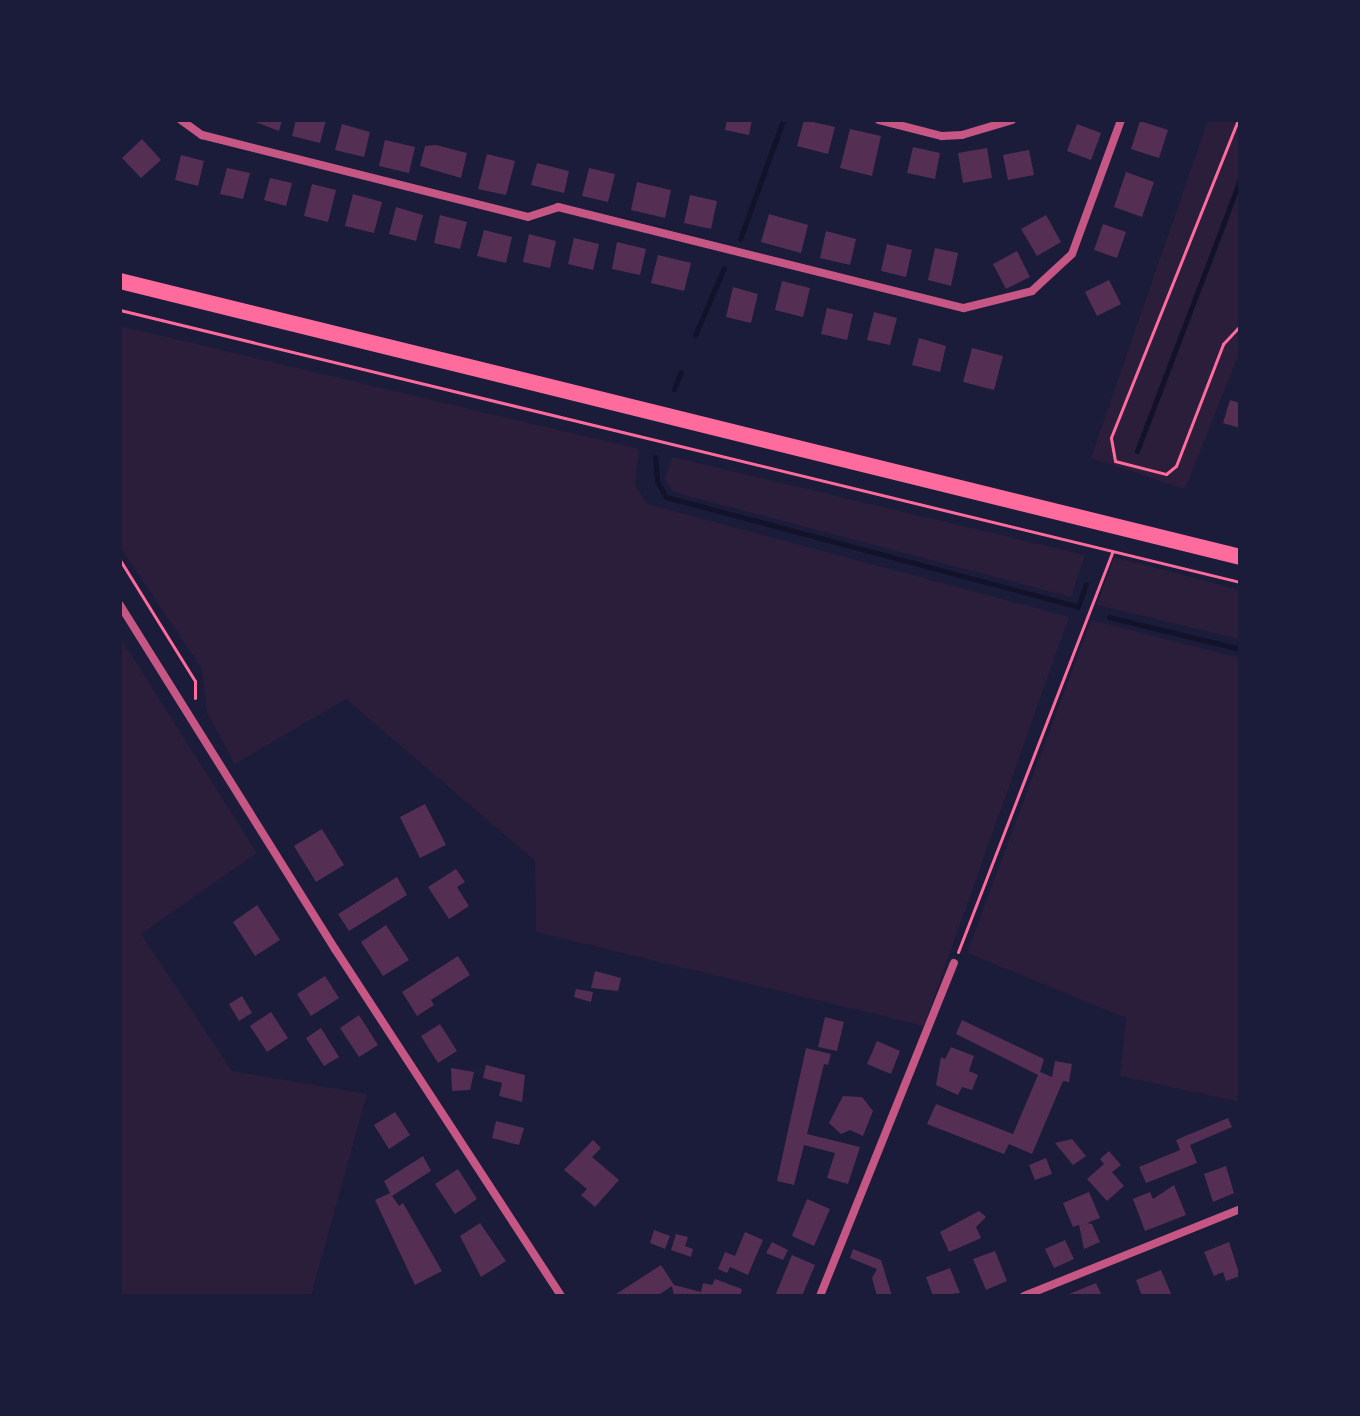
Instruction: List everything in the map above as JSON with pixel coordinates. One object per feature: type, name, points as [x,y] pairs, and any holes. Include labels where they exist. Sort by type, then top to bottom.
[{"type":"main road","points":[[120,281],[1240,557]]},
{"type":"street","points":[[181,120],[202,135],[528,217],[558,207],[964,308],[1032,291],[1072,254],[1121,120]]},
{"type":"street","points":[[879,120],[942,136],[962,135],[1012,120]]},
{"type":"street","points":[[120,605],[561,1296]]},
{"type":"street","points":[[820,1296],[954,963]]},
{"type":"street","points":[[1024,1296],[1240,1209]]},
{"type":"path","points":[[1238,120],[1111,438],[1115,461],[1166,474],[1176,466],[1223,344],[1240,326]]},
{"type":"path","points":[[120,310],[1240,582]]},
{"type":"path","points":[[954,963],[1112,552]]},
{"type":"path","points":[[120,560],[195,681],[193,722]]},
{"type":"shaded area","points":[[1208,120],[1240,120],[1240,351],[1185,489],[1091,458]]},
{"type":"shaded area","points":[[120,326],[639,449],[635,485],[647,504],[1069,617],[924,1026],[536,932],[535,861],[346,699],[235,764],[207,713],[202,669],[120,547]]},
{"type":"shaded area","points":[[672,457],[1085,555],[1071,597],[673,492],[665,479]]},
{"type":"shaded area","points":[[1114,557],[1240,590],[1240,639],[1097,605]]},
{"type":"shaded area","points":[[1091,620],[1240,658],[1240,1102],[1120,1076],[1126,1018],[967,953]]},
{"type":"shaded area","points":[[120,637],[257,853],[141,934],[232,1071],[367,1094],[311,1296],[120,1296]]},
{"type":"building","points":[[250,120],[282,120],[279,131]]},
{"type":"building","points":[[296,120],[326,120],[320,143],[292,136]]},
{"type":"building","points":[[727,120],[752,120],[749,135],[725,130]]},
{"type":"building","points":[[804,120],[835,127],[828,154],[797,146]]},
{"type":"building","points":[[1140,121],[1168,130],[1159,158],[1131,149]]},
{"type":"building","points":[[342,124],[370,132],[364,157],[335,150]]},
{"type":"building","points":[[1077,124],[1101,133],[1091,160],[1067,151]]},
{"type":"building","points":[[850,129],[881,136],[872,176],[840,168]]},
{"type":"building","points":[[142,139],[161,160],[141,178],[122,158]]},
{"type":"building","points":[[385,140],[415,147],[409,173],[379,166]]},
{"type":"building","points":[[436,145],[467,153],[461,178],[420,166],[425,146]]},
{"type":"building","points":[[913,147],[940,153],[935,179],[907,173]]},
{"type":"building","points":[[987,148],[992,178],[963,183],[958,153]]},
{"type":"building","points":[[1029,150],[1034,175],[1008,180],[1003,155]]},
{"type":"building","points":[[487,154],[515,161],[506,195],[478,189]]},
{"type":"building","points":[[181,155],[204,161],[198,186],[175,180]]},
{"type":"building","points":[[537,163],[569,171],[564,193],[531,185]]},
{"type":"building","points":[[227,168],[250,173],[243,199],[220,194]]},
{"type":"building","points":[[589,168],[615,174],[608,202],[582,196]]},
{"type":"building","points":[[1126,172],[1154,182],[1142,217],[1114,207]]},
{"type":"building","points":[[270,178],[292,183],[286,206],[264,200]]},
{"type":"building","points":[[637,182],[671,190],[665,218],[631,210]]},
{"type":"building","points":[[312,184],[336,190],[328,222],[304,216]]},
{"type":"building","points":[[353,194],[382,202],[374,233],[345,226]]},
{"type":"building","points":[[690,195],[717,201],[711,229],[684,223]]},
{"type":"building","points":[[396,207],[423,215],[416,241],[389,234]]},
{"type":"building","points":[[769,214],[808,225],[801,253],[761,242]]},
{"type":"building","points":[[440,215],[467,222],[460,249],[434,243]]},
{"type":"building","points":[[1046,215],[1061,242],[1037,256],[1021,229]]},
{"type":"building","points":[[1103,224],[1126,232],[1117,258],[1094,250]]},
{"type":"building","points":[[484,230],[512,237],[506,263],[477,256]]},
{"type":"building","points":[[826,231],[856,239],[850,265],[820,258]]},
{"type":"building","points":[[529,234],[556,241],[550,268],[523,262]]},
{"type":"building","points":[[574,238],[599,244],[593,270],[568,264]]},
{"type":"building","points":[[617,242],[646,249],[640,275],[612,269]]},
{"type":"building","points":[[887,244],[912,250],[906,277],[881,271]]},
{"type":"building","points":[[935,248],[958,253],[951,286],[928,280]]},
{"type":"building","points":[[1017,251],[1030,277],[1006,289],[993,264]]},
{"type":"building","points":[[658,255],[691,263],[684,291],[651,283]]},
{"type":"building","points":[[1109,280],[1121,304],[1097,316],[1085,292]]},
{"type":"building","points":[[782,281],[810,288],[803,317],[775,310]]},
{"type":"building","points":[[733,287],[758,294],[751,323],[726,317]]},
{"type":"building","points":[[827,308],[853,314],[847,340],[821,334]]},
{"type":"building","points":[[874,312],[897,318],[890,345],[867,340]]},
{"type":"building","points":[[919,338],[946,346],[940,372],[912,365]]},
{"type":"building","points":[[972,348],[1003,356],[994,390],[963,382]]},
{"type":"building","points":[[1230,400],[1240,403],[1240,428],[1223,423]]},
{"type":"building","points":[[425,804],[446,845],[420,858],[400,817]]},
{"type":"building","points":[[322,829],[344,865],[316,882],[294,846]]},
{"type":"building","points":[[456,869],[465,882],[457,887],[469,906],[449,919],[428,887]]},
{"type":"building","points":[[397,877],[407,895],[349,931],[338,914]]},
{"type":"building","points":[[257,905],[280,940],[255,956],[233,922]]},
{"type":"building","points":[[386,925],[409,960],[383,976],[361,942]]},
{"type":"building","points":[[458,956],[470,975],[431,1000],[434,1005],[417,1016],[402,992]]},
{"type":"building","points":[[595,971],[621,978],[618,991],[591,988]]},
{"type":"building","points":[[325,976],[339,998],[311,1016],[297,994]]},
{"type":"building","points":[[576,989],[593,992],[591,1002],[574,997]]},
{"type":"building","points":[[242,996],[252,1013],[239,1021],[229,1004]]},
{"type":"building","points":[[271,1012],[288,1038],[267,1052],[250,1026]]},
{"type":"building","points":[[359,1015],[378,1045],[359,1057],[340,1028]]},
{"type":"building","points":[[825,1017],[844,1022],[837,1051],[818,1047]]},
{"type":"building","points":[[962,1020],[1044,1059],[1040,1072],[1052,1077],[1055,1061],[1072,1064],[1069,1082],[1063,1081],[1032,1154],[1009,1144],[1004,1154],[927,1124],[936,1104],[1013,1134],[1038,1075],[956,1034]]},
{"type":"building","points":[[440,1024],[457,1051],[438,1063],[421,1036]]},
{"type":"building","points":[[321,1028],[339,1057],[324,1066],[306,1038]]},
{"type":"building","points":[[877,1041],[900,1051],[891,1074],[867,1064]]},
{"type":"building","points":[[951,1047],[974,1056],[969,1071],[978,1075],[972,1090],[962,1087],[958,1095],[936,1085],[941,1057],[945,1059]]},
{"type":"building","points":[[806,1048],[831,1054],[828,1065],[824,1064],[807,1134],[860,1147],[848,1184],[827,1178],[835,1153],[804,1145],[794,1185],[777,1181]]},
{"type":"building","points":[[486,1065],[525,1075],[522,1102],[499,1096],[502,1083],[483,1078]]},
{"type":"building","points":[[451,1068],[474,1072],[470,1090],[452,1091]]},
{"type":"building","points":[[843,1096],[862,1097],[873,1111],[863,1136],[850,1130],[841,1134],[829,1123]]},
{"type":"building","points":[[395,1112],[410,1135],[389,1149],[374,1125]]},
{"type":"building","points":[[1228,1118],[1232,1127],[1190,1145],[1197,1163],[1146,1183],[1139,1167],[1180,1150],[1176,1140]]},
{"type":"building","points":[[496,1121],[524,1128],[519,1145],[492,1138]]},
{"type":"building","points":[[1072,1139],[1086,1156],[1073,1165],[1055,1143]]},
{"type":"building","points":[[593,1140],[601,1148],[592,1157],[619,1180],[595,1207],[581,1195],[587,1189],[564,1170]]},
{"type":"building","points":[[1109,1151],[1121,1165],[1112,1172],[1124,1186],[1107,1201],[1087,1179],[1104,1164],[1100,1159]]},
{"type":"building","points":[[423,1156],[431,1171],[392,1196],[399,1206],[403,1203],[442,1271],[415,1285],[375,1200],[390,1193],[384,1181]]},
{"type":"building","points":[[1046,1158],[1052,1174],[1035,1180],[1029,1165]]},
{"type":"building","points":[[1226,1166],[1234,1193],[1213,1202],[1204,1174]]},
{"type":"building","points":[[458,1169],[477,1199],[455,1214],[435,1184]]},
{"type":"building","points":[[1174,1185],[1186,1215],[1145,1231],[1133,1199],[1150,1192],[1153,1199]]},
{"type":"building","points":[[1089,1192],[1100,1218],[1087,1223],[1092,1224],[1100,1242],[1084,1249],[1079,1225],[1073,1227],[1063,1203]]},
{"type":"building","points":[[807,1199],[830,1209],[814,1246],[792,1236]]},
{"type":"building","points":[[979,1211],[986,1217],[976,1227],[981,1238],[949,1252],[940,1232]]},
{"type":"building","points":[[480,1223],[506,1261],[481,1277],[460,1236]]},
{"type":"building","points":[[654,1230],[670,1236],[665,1249],[650,1243]]},
{"type":"building","points":[[745,1232],[763,1240],[748,1275],[730,1267],[727,1273],[718,1269],[725,1252],[735,1256]]},
{"type":"building","points":[[676,1234],[688,1237],[685,1246],[693,1249],[691,1257],[671,1250]]},
{"type":"building","points":[[1065,1240],[1074,1259],[1054,1268],[1045,1249]]},
{"type":"building","points":[[772,1242],[788,1250],[783,1260],[766,1253]]},
{"type":"building","points":[[1229,1242],[1240,1276],[1226,1281],[1223,1272],[1214,1276],[1204,1252]]},
{"type":"building","points":[[853,1249],[881,1260],[892,1296],[877,1296],[872,1278],[877,1269],[850,1258]]},
{"type":"building","points":[[995,1251],[1007,1281],[986,1290],[973,1259]]},
{"type":"building","points":[[792,1255],[815,1265],[802,1296],[775,1296]]},
{"type":"building","points":[[661,1265],[674,1285],[701,1292],[703,1283],[712,1285],[715,1279],[742,1289],[740,1296],[674,1296],[672,1286],[657,1296],[613,1296]]},
{"type":"building","points":[[950,1268],[960,1293],[933,1296],[926,1277]]},
{"type":"building","points":[[1161,1270],[1172,1296],[1142,1296],[1136,1280]]},
{"type":"building","points":[[1096,1283],[1102,1296],[1069,1294]]},
{"type":"waterway","points":[[740,239],[783,120]]},
{"type":"waterway","points":[[1137,451],[1240,180]]},
{"type":"waterway","points":[[695,335],[724,268]]},
{"type":"waterway","points":[[674,389],[681,372]]},
{"type":"waterway","points":[[655,457],[657,481],[666,497],[1078,607],[1086,584]]},
{"type":"waterway","points":[[1109,617],[1240,649]]}]
